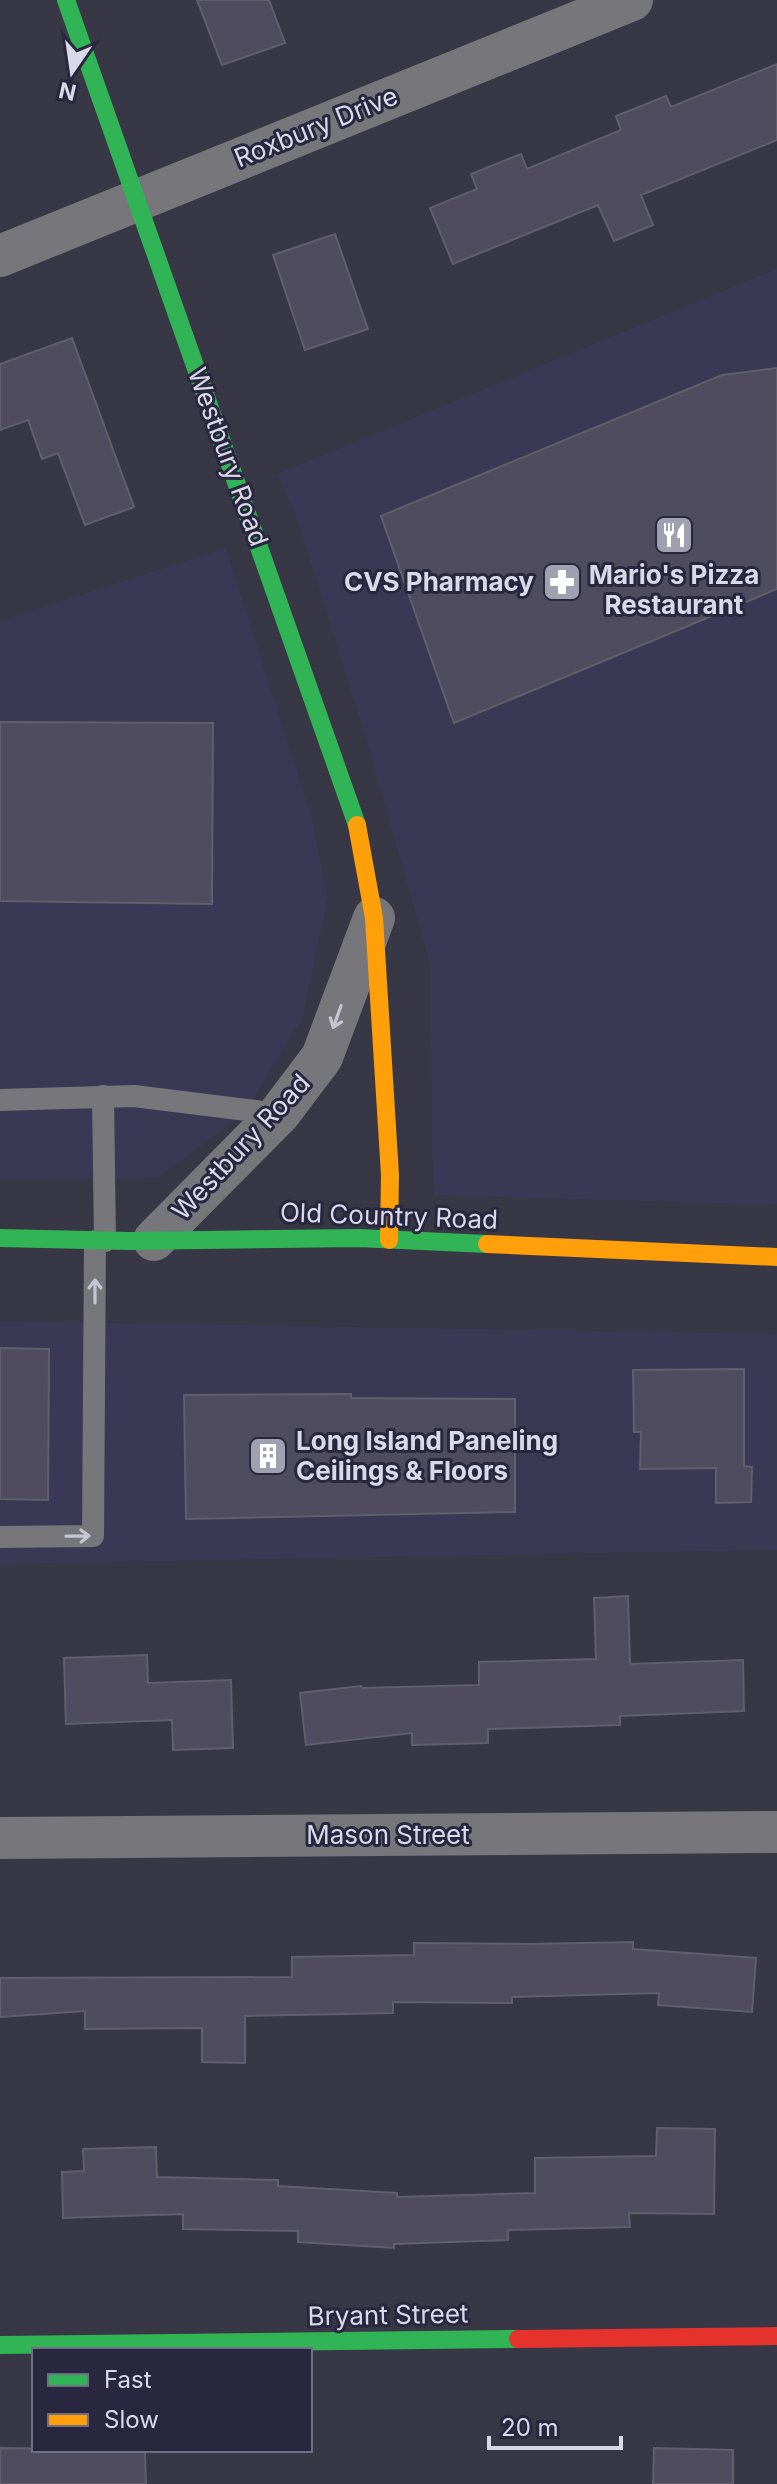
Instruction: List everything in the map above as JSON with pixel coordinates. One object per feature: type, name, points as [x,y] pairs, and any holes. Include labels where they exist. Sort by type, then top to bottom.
[{"type":"street","name":"Westbury Road","points":[[66,0],[355,814],[374,918],[390,1175],[389,1240]]},
{"type":"street","name":"Roxbury Drive","points":[[0,256],[632,0]]},
{"type":"street","name":"Westbury Road","points":[[154,1240],[279,1114],[322,1057],[374,918]]},
{"type":"street","name":"Old Country Road","points":[[0,1238],[100,1241],[358,1238],[777,1257]]},
{"type":"street","name":"Mason Street","points":[[0,1838],[777,1832]]},
{"type":"street","name":"Bryant Street","points":[[0,2345],[777,2336]]},
{"type":"lane","points":[[0,1537],[93,1536],[103,1096]]},
{"type":"lane","points":[[0,1100],[134,1096],[279,1114]]},
{"type":"shaded area","points":[[777,269],[777,1205],[433,1195],[430,964],[364,732],[296,516],[277,474]]},
{"type":"shaded area","points":[[226,548],[310,812],[328,897],[302,1019],[244,1113],[158,1178],[0,1179],[0,621]]},
{"type":"shaded area","points":[[0,1321],[777,1334],[777,1550],[0,1564]]},
{"type":"building","points":[[197,0],[269,0],[285,43],[222,65]]},
{"type":"building","points":[[777,64],[777,140],[641,195],[653,225],[614,241],[598,205],[453,264],[430,208],[477,189],[471,174],[521,154],[527,169],[621,130],[616,116],[666,96],[671,107]]},
{"type":"building","points":[[335,234],[368,329],[305,350],[273,255]]},
{"type":"building","points":[[72,338],[134,507],[85,525],[58,453],[42,459],[28,420],[0,430],[0,364]]},
{"type":"building","points":[[777,368],[777,589],[454,723],[381,516],[722,375]]},
{"type":"building","points":[[0,722],[213,723],[212,904],[0,901]]},
{"type":"building","points":[[0,1348],[49,1349],[48,1500],[0,1499]]},
{"type":"building","points":[[744,1369],[744,1466],[752,1467],[751,1502],[716,1503],[716,1468],[640,1469],[641,1432],[634,1432],[633,1370]]},
{"type":"building","points":[[351,1394],[351,1398],[515,1399],[515,1512],[186,1519],[184,1395]]},
{"type":"building","points":[[628,1596],[630,1664],[743,1660],[744,1711],[620,1716],[620,1725],[488,1729],[488,1743],[412,1745],[412,1733],[306,1745],[300,1693],[361,1686],[479,1685],[479,1662],[596,1659],[594,1598]]},
{"type":"building","points":[[147,1655],[148,1683],[231,1680],[233,1748],[173,1750],[172,1720],[66,1724],[64,1658]]},
{"type":"building","points":[[633,1942],[633,1949],[756,1958],[752,2012],[658,2005],[659,1993],[512,1997],[512,2003],[393,2002],[393,2013],[245,2016],[245,2063],[202,2062],[202,2028],[85,2029],[85,2011],[0,2017],[0,1978],[292,1977],[292,1957],[414,1955],[414,1943]]},
{"type":"building","points":[[657,2128],[715,2129],[714,2214],[629,2213],[630,2227],[508,2230],[508,2240],[394,2244],[394,2248],[298,2242],[298,2231],[183,2229],[183,2214],[63,2218],[62,2172],[84,2171],[83,2149],[156,2147],[157,2177],[278,2180],[278,2186],[397,2193],[397,2197],[535,2193],[535,2158],[656,2156]]},
{"type":"building","points":[[0,2448],[32,2448],[32,2452],[145,2452],[146,2484],[0,2484]]},
{"type":"building","points":[[654,2448],[733,2450],[733,2484],[653,2484]]},
{"type":"traffic: fast","points":[[66,0],[357,825]]},
{"type":"traffic: fast","points":[[0,1238],[130,1241],[358,1238],[487,1244]]},
{"type":"traffic: fast","points":[[0,2345],[518,2339]]},
{"type":"traffic: slow","points":[[357,825],[374,918],[390,1175],[389,1240]]},
{"type":"traffic: slow","points":[[487,1244],[777,1257]]},
{"type":"traffic: jam","points":[[518,2339],[777,2336]]},
{"type":"place","name":"Mario's Pizza Restaurant","points":[[674,535]]},
{"type":"place","name":"CVS Pharmacy","points":[[562,582]]},
{"type":"place","name":"Long Island Paneling Ceilings & Floors","points":[[268,1456]]}]
